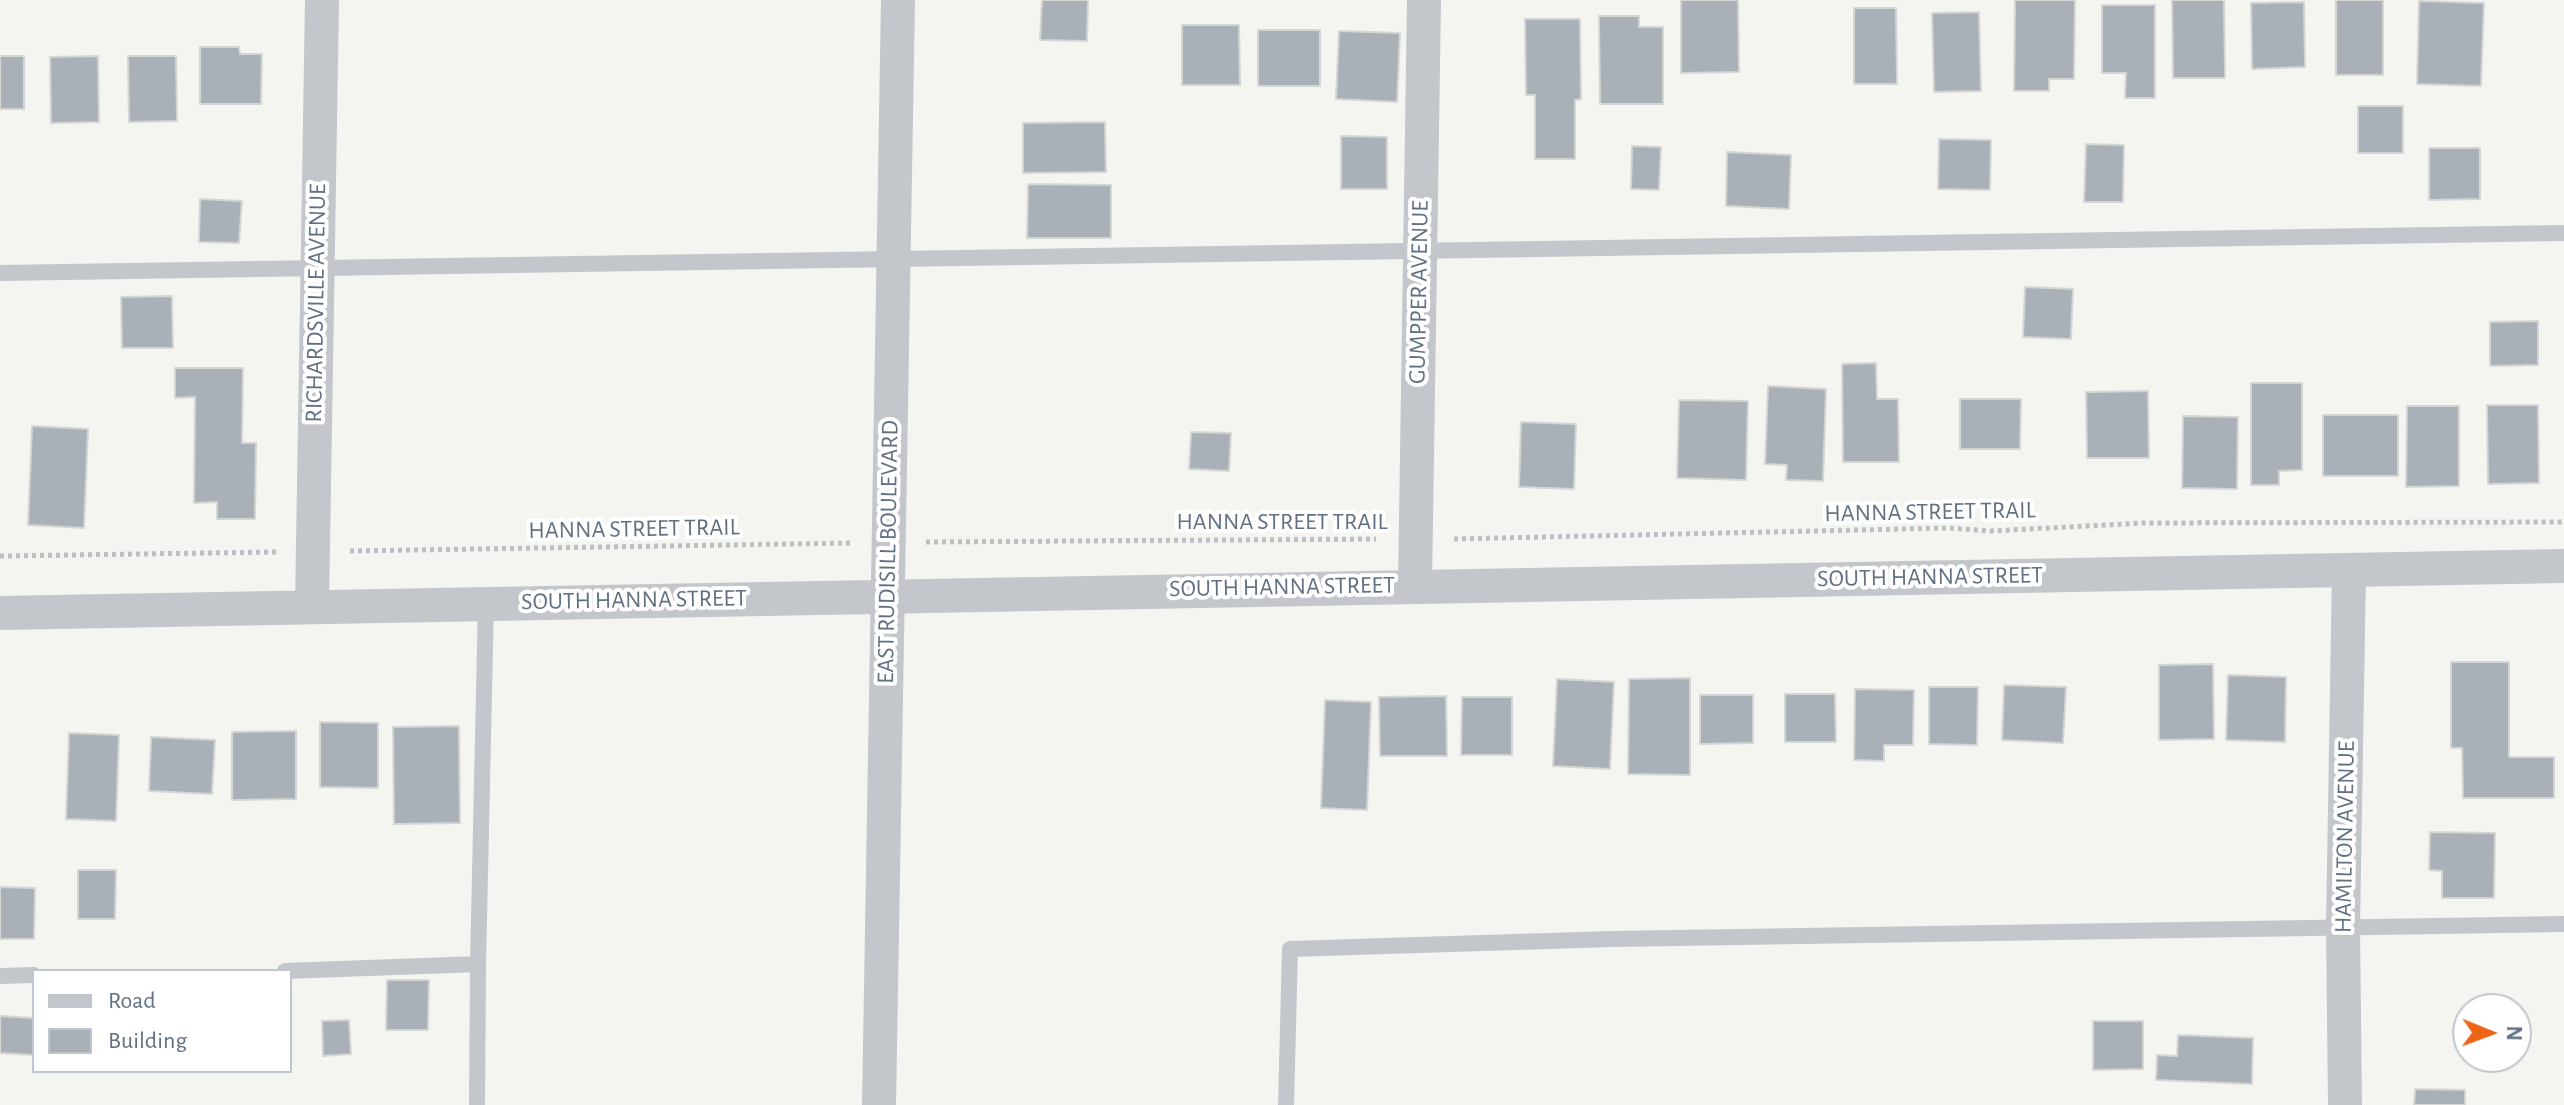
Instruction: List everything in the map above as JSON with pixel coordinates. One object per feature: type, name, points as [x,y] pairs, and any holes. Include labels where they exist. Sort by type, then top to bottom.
[{"type":"street","name":"RICHARDSVILLE AVENUE","points":[[312,606],[322,0]]},
{"type":"street","name":"EAST RUDISILL BOULEVARD","points":[[879,1105],[898,0]]},
{"type":"street","name":"GUMPPER AVENUE","points":[[1415,585],[1424,0]]},
{"type":"street","name":"SOUTH HANNA STREET","points":[[0,613],[2564,566]]},
{"type":"street","name":"HAMILTON AVENUE","points":[[2345,1105],[2343,927],[2349,570]]},
{"type":"lane","points":[[0,273],[2564,233]]},
{"type":"lane","points":[[477,1105],[486,602]]},
{"type":"lane","points":[[1286,1105],[1290,949],[1612,939],[2564,924]]},
{"type":"lane","points":[[292,971],[478,964]]},
{"type":"lane","points":[[0,976],[32,975]]},
{"type":"path","name":"HANNA STREET TRAIL","points":[[0,556],[1416,539],[1948,528],[1991,531],[2144,523],[2564,522]]},
{"type":"building","points":[[1042,0],[1088,0],[1087,41],[1040,40]]},
{"type":"building","points":[[1681,0],[1738,0],[1739,72],[1681,73]]},
{"type":"building","points":[[2015,0],[2075,0],[2074,79],[2049,79],[2049,91],[2014,91]]},
{"type":"building","points":[[2172,0],[2224,0],[2225,78],[2173,78]]},
{"type":"building","points":[[2336,0],[2383,0],[2383,75],[2336,75]]},
{"type":"building","points":[[2419,1],[2484,3],[2481,86],[2417,84]]},
{"type":"building","points":[[2304,2],[2305,67],[2252,69],[2251,3]]},
{"type":"building","points":[[2102,5],[2155,5],[2155,98],[2125,98],[2126,73],[2102,73]]},
{"type":"building","points":[[1854,8],[1896,8],[1897,84],[1854,84]]},
{"type":"building","points":[[1979,12],[1981,91],[1934,92],[1932,13]]},
{"type":"building","points":[[1599,16],[1639,16],[1639,27],[1663,27],[1663,104],[1600,104]]},
{"type":"building","points":[[1525,19],[1580,19],[1581,99],[1575,100],[1575,159],[1535,159],[1535,95],[1526,95]]},
{"type":"building","points":[[1182,25],[1239,25],[1240,85],[1182,85]]},
{"type":"building","points":[[1258,30],[1320,30],[1320,86],[1258,86]]},
{"type":"building","points":[[1339,31],[1400,33],[1397,102],[1336,99]]},
{"type":"building","points":[[200,47],[239,47],[240,54],[262,54],[261,104],[200,104]]},
{"type":"building","points":[[0,56],[24,56],[24,109],[0,109]]},
{"type":"building","points":[[98,56],[99,122],[51,123],[50,57]]},
{"type":"building","points":[[128,56],[176,56],[177,121],[129,122]]},
{"type":"building","points":[[2358,106],[2403,106],[2403,153],[2358,153]]},
{"type":"building","points":[[1105,122],[1106,172],[1023,173],[1023,123]]},
{"type":"building","points":[[1341,136],[1387,137],[1387,189],[1341,189]]},
{"type":"building","points":[[1939,139],[1991,140],[1990,190],[1938,189]]},
{"type":"building","points":[[2086,144],[2124,145],[2123,202],[2084,202]]},
{"type":"building","points":[[1632,146],[1661,147],[1659,190],[1631,189]]},
{"type":"building","points":[[2429,148],[2480,148],[2480,199],[2429,200]]},
{"type":"building","points":[[1727,152],[1791,155],[1789,209],[1726,206]]},
{"type":"building","points":[[1028,184],[1111,185],[1111,238],[1027,238]]},
{"type":"building","points":[[200,199],[242,201],[239,243],[199,242]]},
{"type":"building","points":[[2025,287],[2073,289],[2071,339],[2023,337]]},
{"type":"building","points":[[172,296],[173,348],[122,348],[121,297]]},
{"type":"building","points":[[2538,321],[2538,365],[2490,366],[2490,322]]},
{"type":"building","points":[[1876,363],[1877,399],[1898,399],[1899,462],[1843,462],[1842,364]]},
{"type":"building","points":[[175,368],[243,368],[242,443],[256,443],[255,519],[217,519],[217,502],[194,503],[195,397],[175,398]]},
{"type":"building","points":[[2251,383],[2302,383],[2302,470],[2279,471],[2279,485],[2251,485]]},
{"type":"building","points":[[1768,386],[1826,389],[1823,481],[1786,480],[1787,465],[1765,464]]},
{"type":"building","points":[[2148,391],[2149,458],[2087,458],[2086,392]]},
{"type":"building","points":[[1960,399],[2021,399],[2020,449],[1960,449]]},
{"type":"building","points":[[1679,400],[1748,401],[1746,480],[1677,478]]},
{"type":"building","points":[[2487,405],[2538,405],[2539,483],[2488,484]]},
{"type":"building","points":[[2407,406],[2459,406],[2459,486],[2406,487]]},
{"type":"building","points":[[2323,415],[2398,415],[2398,476],[2323,476]]},
{"type":"building","points":[[2183,416],[2238,417],[2237,489],[2182,488]]},
{"type":"building","points":[[1521,422],[1576,424],[1574,489],[1519,487]]},
{"type":"building","points":[[32,426],[88,429],[84,528],[28,525]]},
{"type":"building","points":[[1191,432],[1231,433],[1229,471],[1189,469]]},
{"type":"building","points":[[2451,662],[2509,662],[2509,757],[2554,757],[2554,798],[2463,798],[2462,748],[2451,748]]},
{"type":"building","points":[[2213,664],[2214,739],[2159,740],[2159,665]]},
{"type":"building","points":[[2228,675],[2286,677],[2285,742],[2226,740]]},
{"type":"building","points":[[1690,678],[1690,775],[1628,774],[1629,679]]},
{"type":"building","points":[[1557,679],[1614,682],[1610,769],[1553,766]]},
{"type":"building","points":[[2004,685],[2066,687],[2063,743],[2002,740]]},
{"type":"building","points":[[1929,687],[1978,687],[1977,745],[1929,744]]},
{"type":"building","points":[[1855,689],[1914,690],[1913,745],[1884,745],[1884,761],[1854,760]]},
{"type":"building","points":[[1785,694],[1835,694],[1836,742],[1785,742]]},
{"type":"building","points":[[1700,695],[1753,695],[1753,743],[1700,744]]},
{"type":"building","points":[[1446,696],[1447,756],[1380,756],[1379,697]]},
{"type":"building","points":[[1462,697],[1512,697],[1512,755],[1461,755]]},
{"type":"building","points":[[1325,700],[1371,702],[1367,810],[1321,808]]},
{"type":"building","points":[[320,722],[378,723],[378,788],[320,787]]},
{"type":"building","points":[[459,726],[460,823],[394,824],[393,727]]},
{"type":"building","points":[[296,731],[296,799],[232,800],[232,732]]},
{"type":"building","points":[[69,733],[119,735],[116,821],[66,819]]},
{"type":"building","points":[[151,737],[215,740],[212,794],[149,791]]},
{"type":"building","points":[[2430,832],[2495,833],[2494,898],[2442,898],[2442,871],[2429,870]]},
{"type":"building","points":[[78,870],[116,870],[115,919],[78,919]]},
{"type":"building","points":[[0,887],[35,888],[34,939],[0,939]]},
{"type":"building","points":[[387,980],[429,980],[428,1030],[386,1030]]},
{"type":"building","points":[[0,1016],[32,1018],[32,1055],[0,1053]]},
{"type":"building","points":[[349,1020],[351,1054],[323,1056],[322,1021]]},
{"type":"building","points":[[2093,1021],[2143,1021],[2143,1069],[2093,1070]]},
{"type":"building","points":[[2178,1035],[2253,1038],[2252,1084],[2156,1080],[2157,1055],[2177,1056]]},
{"type":"building","points":[[2415,1089],[2465,1090],[2465,1105],[2414,1105]]}]
